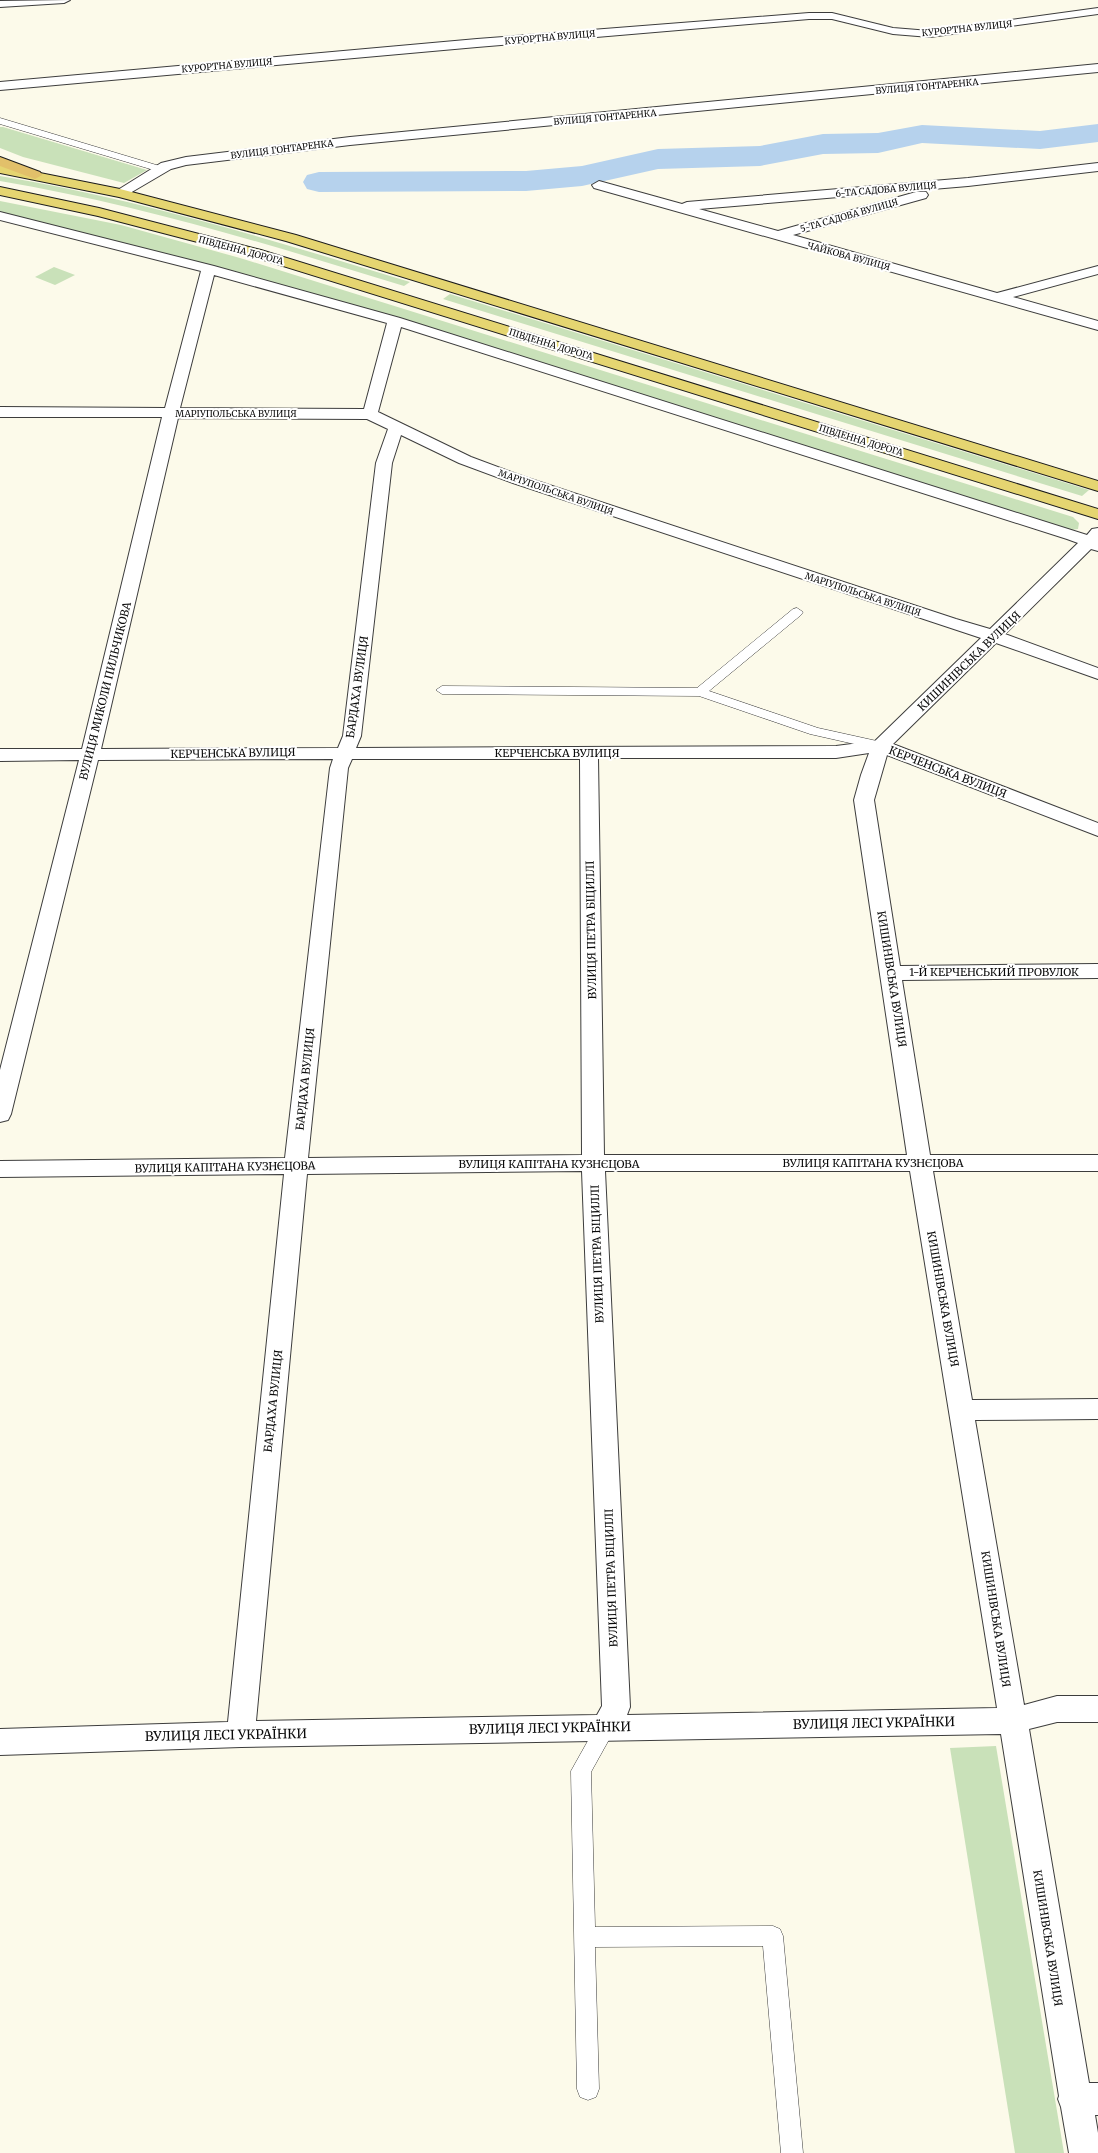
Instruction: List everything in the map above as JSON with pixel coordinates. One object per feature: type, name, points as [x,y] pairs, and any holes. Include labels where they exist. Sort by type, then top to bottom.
[{"type":"highway","points":[[0,162],[35,174]]},
{"type":"main road","points":[[0,169],[35,174],[120,193],[291,238],[1098,486]]},
{"type":"main road","name":"ПІВДЕННА ДОРОГА","points":[[0,191],[99,212],[256,253],[1098,514]]},
{"type":"main road","points":[[414,301],[443,284]]},
{"type":"street","points":[[0,4],[64,0]]},
{"type":"street","name":"КУРОРТНА ВУЛИЦЯ","points":[[0,86],[477,43],[809,16],[832,16],[893,31],[930,34],[1098,11]]},
{"type":"street","name":"ВУЛИЦЯ ГОНТАРЕНКА","points":[[120,193],[160,169],[186,160],[350,141],[1098,68]]},
{"type":"street","name":"6-ТА САДОВА ВУЛИЦЯ","points":[[674,207],[968,182],[1098,167]]},
{"type":"street","name":"5-ТА САДОВА ВУЛИЦЯ","points":[[776,236],[968,182]]},
{"type":"street","name":"ЧАЙКОВА ВУЛИЦЯ","points":[[599,185],[1098,326]]},
{"type":"street","points":[[0,216],[208,269],[395,321],[1073,535],[1095,540]]},
{"type":"street","name":"ВУЛИЦЯ МИКОЛИ ПИЛЬЧИКОВА","points":[[0,1114],[90,754],[208,269]]},
{"type":"street","points":[[998,297],[1098,270]]},
{"type":"street","points":[[370,414],[395,321]]},
{"type":"street","name":"МАРІУПОЛЬСЬКА ВУЛИЦЯ","points":[[0,412],[370,414],[396,428],[465,460],[519,480],[950,623],[995,636],[1098,674]]},
{"type":"street","name":"БАРДАХА ВУЛИЦЯ","points":[[241,1734],[296,1166],[339,768],[352,736],[384,463],[396,428]]},
{"type":"street","name":"КИШИНІВСЬКА ВУЛИЦЯ","points":[[1085,2153],[1086,2099],[1012,1721],[962,1410],[920,1164],[864,800],[870,775],[881,746],[1095,540]]},
{"type":"street","name":"КЕРЧЕНСЬКА ВУЛИЦЯ","points":[[0,755],[346,752],[589,754],[845,751],[881,746],[1098,830]]},
{"type":"street","name":"ВУЛИЦЯ ПЕТРА БІЦИЛЛІ","points":[[589,754],[593,1164],[616,1707],[606,1727]]},
{"type":"street","name":"1-Й КЕРЧЕНСЬКИЙ ПРОВУЛОК","points":[[891,973],[1098,971]]},
{"type":"street","name":"ВУЛИЦЯ КАПІТАНА КУЗНЄЦОВА","points":[[0,1169],[593,1164],[1098,1163]]},
{"type":"street","points":[[962,1410],[1098,1409]]},
{"type":"street","name":"ВУЛИЦЯ ЛЕСІ УКРАЇНКИ","points":[[0,1742],[241,1734],[1012,1721],[1058,1709],[1098,1709]]},
{"type":"lane","points":[[0,121],[160,169]]},
{"type":"lane","points":[[700,692],[797,612]]},
{"type":"lane","points":[[442,690],[700,692],[814,731],[881,746]]},
{"type":"lane","points":[[588,2089],[581,1771],[606,1727]]},
{"type":"lane","points":[[584,1937],[774,1936],[792,2153]]},
{"type":"green space","points":[[0,127],[147,170],[124,183],[23,157],[0,148]]},
{"type":"green space","points":[[0,176],[104,196],[206,222],[309,251],[410,282],[404,286],[204,227],[102,201],[0,181]]},
{"type":"green space","points":[[0,201],[121,225],[240,258],[1073,517],[1079,523],[1078,529],[1071,530],[397,318],[116,241],[0,213]]},
{"type":"green space","points":[[54,267],[75,275],[55,285],[35,277]]},
{"type":"green space","points":[[450,294],[1089,490],[1082,496],[443,299]]},
{"type":"green space","points":[[996,1746],[1064,2153],[1015,2153],[950,1748]]},
{"type":"waterway","points":[[319,182],[526,181],[582,176],[658,159],[682,157],[760,156],[823,144],[878,143],[922,134],[1040,140],[1098,133]]}]
